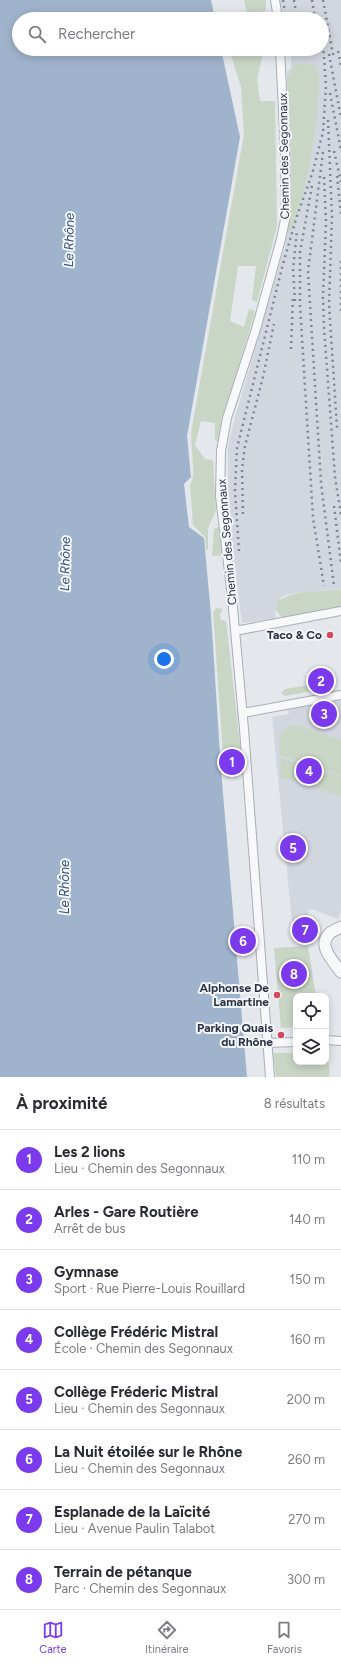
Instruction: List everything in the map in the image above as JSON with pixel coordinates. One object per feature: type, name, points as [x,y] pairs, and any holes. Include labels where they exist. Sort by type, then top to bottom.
[{"type":"street","points":[[275,0],[277,12]]},
{"type":"street","name":"Chemin des Segonnaux","points":[[270,1077],[235,631],[220,496],[221,451],[227,418],[256,329],[281,239],[286,214],[285,152],[280,56]]},
{"type":"street","points":[[235,631],[341,611]]},
{"type":"street","points":[[242,713],[341,695]]},
{"type":"street","points":[[341,927],[330,932],[325,942],[326,952],[341,972]]},
{"type":"street","points":[[329,1040],[341,1035]]},
{"type":"street","points":[[329,1040],[341,1041]]},
{"type":"street","points":[[267,1043],[293,1042]]},
{"type":"shaded area","points":[[279,0],[341,0],[341,590],[308,591],[285,595],[277,601],[275,619],[242,623],[228,516],[228,447],[234,421],[285,246],[290,218],[287,71],[291,68],[291,56],[329,56],[329,12],[281,12]]},
{"type":"shaded area","points":[[341,700],[341,910],[338,919],[312,909],[308,910],[309,920],[292,922],[272,717],[289,714],[288,709]]},
{"type":"green space","points":[[244,0],[266,0],[266,11],[247,12]]},
{"type":"green space","points":[[231,56],[263,56],[257,79],[260,101],[275,101],[277,226],[257,302],[252,300],[256,266],[238,266],[230,321],[244,327],[249,309],[255,311],[230,397],[222,417],[218,441],[215,441],[215,423],[201,421],[195,445],[205,459],[213,460],[216,510],[208,528],[208,550],[206,550],[205,537],[193,525],[190,485],[193,477],[191,433],[244,134],[241,87]]},
{"type":"green space","points":[[299,64],[315,65],[319,77],[319,90],[315,131],[306,181],[293,229],[287,232],[290,213],[291,174],[287,77],[291,75],[291,68]]},
{"type":"green space","points":[[219,527],[222,555],[212,556],[214,529]]},
{"type":"green space","points":[[341,590],[341,607],[282,618],[276,610],[277,601],[290,595],[308,591]]},
{"type":"green space","points":[[216,608],[223,609],[220,614],[221,620],[226,621],[241,753],[228,754],[228,768],[224,769],[213,612]]},
{"type":"green space","points":[[327,682],[328,688],[285,696],[281,693],[285,689]]},
{"type":"green space","points":[[291,726],[299,726],[341,740],[341,775],[280,755],[279,742],[281,734],[286,728]]},
{"type":"green space","points":[[280,758],[312,766],[341,777],[341,796],[312,786],[281,778]]},
{"type":"green space","points":[[308,946],[316,993],[293,993],[293,1027],[281,1028],[274,948]]},
{"type":"green space","points":[[273,1053],[293,1053],[293,1065],[329,1065],[330,1075],[328,1077],[276,1077]]},
{"type":"water","name":"Le Rhône","points":[[0,0],[211,0],[214,12],[12,12],[12,56],[223,56],[240,137],[187,436],[191,477],[184,484],[189,527],[204,538],[211,615],[221,770],[247,1077],[0,1077]]},
{"type":"railway","points":[[283,0],[285,12]]},
{"type":"railway","points":[[294,0],[296,12]]},
{"type":"railway","points":[[312,0],[314,12]]},
{"type":"railway","points":[[323,0],[325,12]]},
{"type":"railway","points":[[329,32],[334,59]]},
{"type":"railway","points":[[338,51],[341,67]]},
{"type":"railway","points":[[329,54],[341,118]]},
{"type":"railway","points":[[239,551],[235,491],[237,448],[283,264],[296,219],[313,171],[323,132],[326,86],[324,56]]},
{"type":"railway","points":[[330,93],[341,150]]},
{"type":"railway","points":[[328,120],[332,216],[329,304],[337,428]]},
{"type":"railway","points":[[334,151],[341,182]]},
{"type":"railway","points":[[323,152],[308,271],[321,483],[334,586]]},
{"type":"railway","points":[[337,176],[341,214]]},
{"type":"railway","points":[[324,177],[326,221],[323,297],[324,328],[335,477],[341,515]]},
{"type":"railway","points":[[312,186],[300,252],[300,305],[313,518],[324,586]]},
{"type":"railway","points":[[295,301],[293,269],[297,231]]},
{"type":"railway","points":[[341,261],[341,313]]},
{"type":"railway","points":[[291,349],[293,295]]},
{"type":"railway","points":[[243,514],[242,469],[245,446],[263,377],[274,324]]},
{"type":"railway","points":[[334,506],[341,563]]},
{"type":"place","name":"Taco & Co","points":[[330,635]]},
{"type":"place","name":"Arles - Gare Routière","points":[[321,681]]},
{"type":"place","name":"Gymnase","points":[[324,714]]},
{"type":"place","name":"Les 2 lions","points":[[232,762]]},
{"type":"place","name":"Collège Frédéric Mistral","points":[[309,771]]},
{"type":"place","name":"Collège Fréderic Mistral","points":[[293,848]]},
{"type":"place","name":"Esplanade de la Laïcité","points":[[305,930]]},
{"type":"place","name":"La Nuit étoilée sur le Rhône","points":[[243,941]]},
{"type":"place","name":"Terrain de pétanque","points":[[294,974]]},
{"type":"place","name":"Alphonse De Lamartine","points":[[277,995]]},
{"type":"place","name":"Parking Quais du Rhône","points":[[281,1035]]}]
